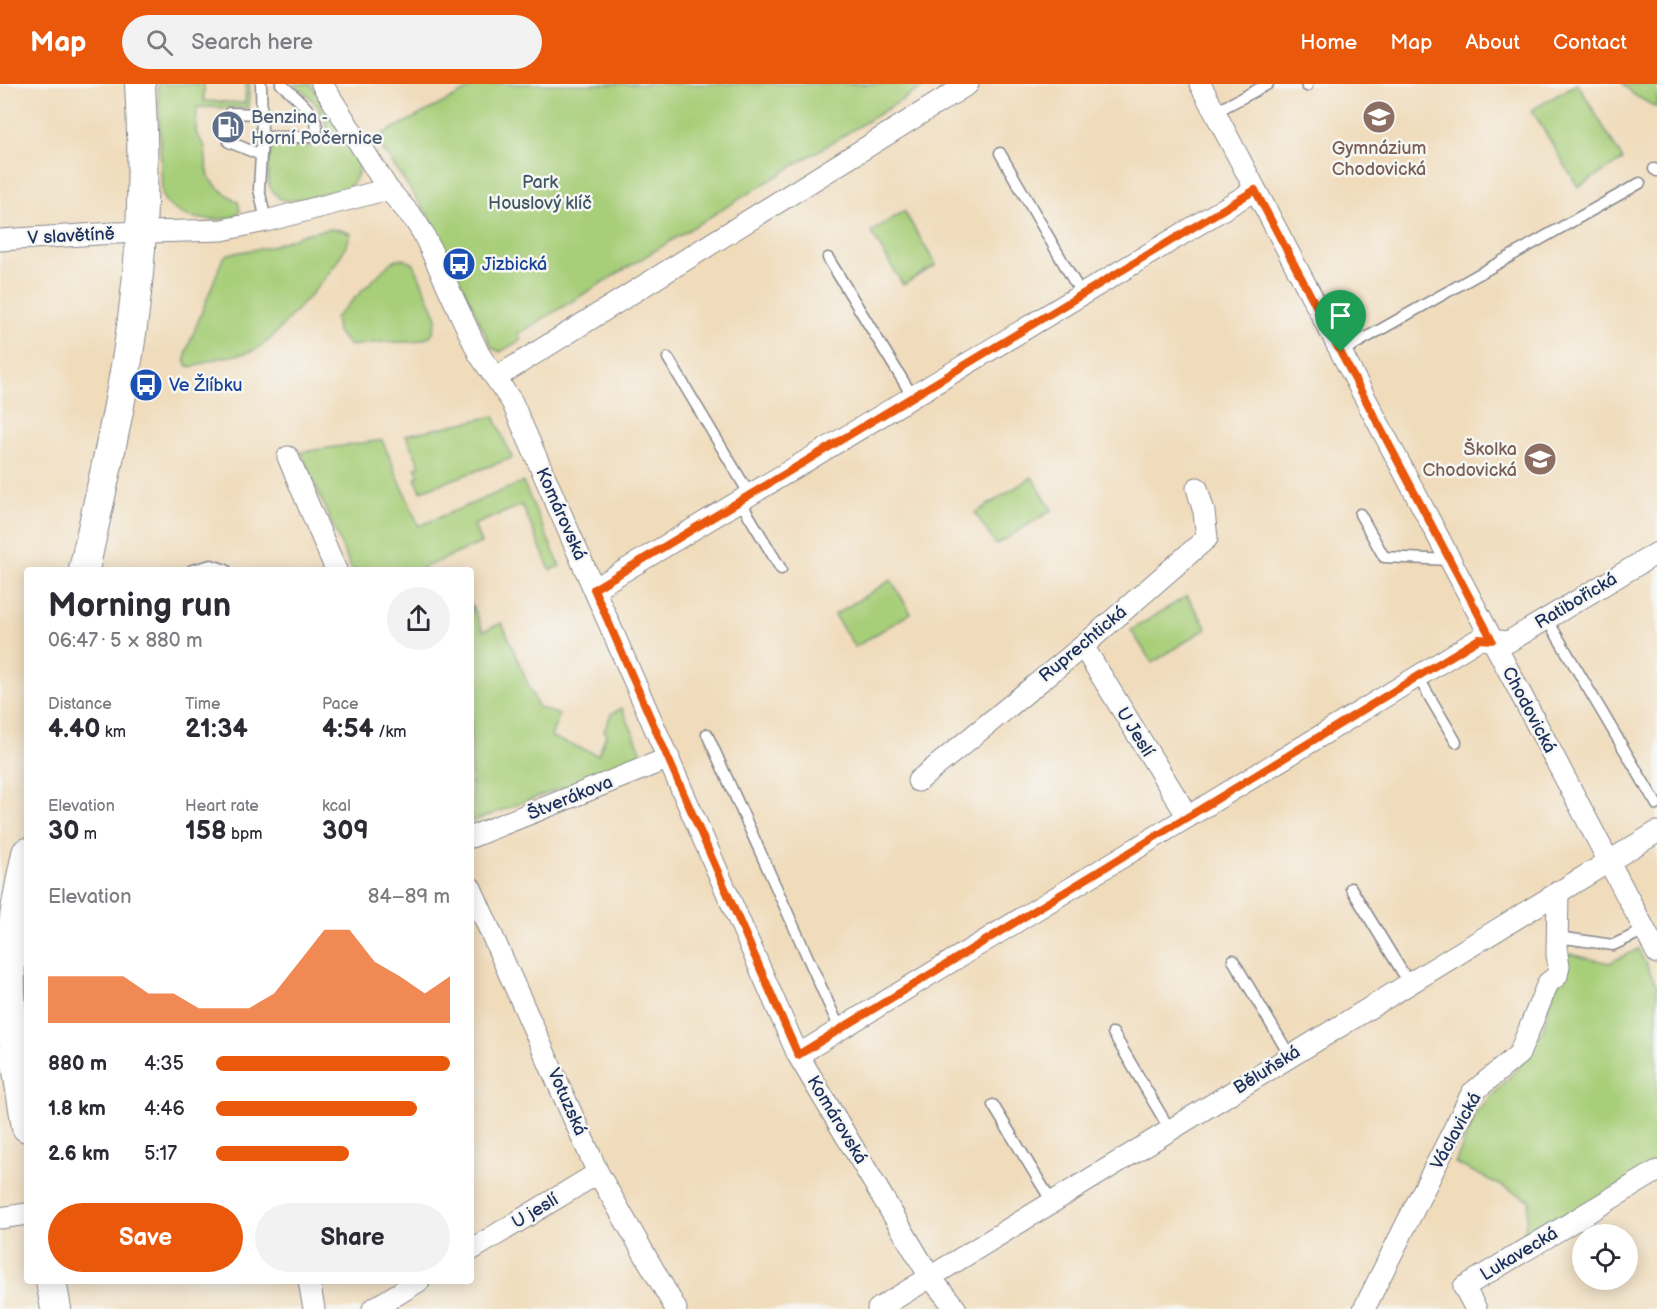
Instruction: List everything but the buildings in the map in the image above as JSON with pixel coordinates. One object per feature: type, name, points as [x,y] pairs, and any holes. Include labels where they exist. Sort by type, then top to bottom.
[{"type":"street","points":[[85,567],[126,368],[135,303],[143,168],[140,84]]},
{"type":"street","name":"Komárovská","points":[[322,84],[388,189],[423,233],[479,354],[497,377],[512,402],[798,1055],[930,1277],[956,1309]]},
{"type":"street","points":[[497,377],[968,84]]},
{"type":"street","name":"Chodovická","points":[[1200,84],[1657,954]]},
{"type":"street","name":"V slavětíně","points":[[0,240],[222,230],[266,221],[388,189]]},
{"type":"street","points":[[594,589],[1255,190]]},
{"type":"street","points":[[288,457],[335,567]]},
{"type":"street","name":"Ruprechtická","points":[[918,781],[1083,646],[1207,538],[1204,512],[1197,488]]},
{"type":"street","name":"Ratibořická","points":[[1492,640],[1508,642],[1657,553]]},
{"type":"street","points":[[798,1055],[1479,639],[1492,640]]},
{"type":"street","name":"U Jeslí","points":[[1083,646],[1188,817]]},
{"type":"street","name":"Štverákova","points":[[474,836],[669,758]]},
{"type":"street","name":"Běluňská","points":[[878,1309],[1657,832]]},
{"type":"street","points":[[24,864],[15,899],[10,960],[10,997],[24,1106]]},
{"type":"street","name":"Václavická","points":[[1364,1309],[1472,1093],[1519,1054],[1548,983],[1557,976],[1559,966],[1557,892]]},
{"type":"street","name":"Votuzská","points":[[474,895],[598,1173],[676,1309]]},
{"type":"street","name":"Lukavecká","points":[[1476,1309],[1464,1287],[1657,1171]]},
{"type":"street","name":"U jeslí","points":[[474,1248],[598,1173]]},
{"type":"street","points":[[0,1218],[24,1214]]},
{"type":"street","points":[[52,1284],[56,1309]]},
{"type":"street","points":[[310,1284],[314,1309]]},
{"type":"street","points":[[373,1309],[414,1284]]},
{"type":"lane","points":[[261,84],[260,189],[266,221]]},
{"type":"lane","points":[[262,137],[312,137],[317,132],[318,126],[312,114],[281,84]]},
{"type":"lane","points":[[1215,112],[1268,84]]},
{"type":"lane","points":[[261,155],[229,142],[229,113],[262,114]]},
{"type":"lane","points":[[1000,153],[1082,295]]},
{"type":"lane","points":[[1341,352],[1640,183]]},
{"type":"lane","points":[[828,258],[913,397]]},
{"type":"lane","points":[[668,357],[781,569]]},
{"type":"lane","points":[[1360,514],[1384,557],[1450,560]]},
{"type":"lane","points":[[1547,619],[1657,805]]},
{"type":"lane","points":[[1418,676],[1456,742]]},
{"type":"lane","points":[[707,734],[840,1029]]},
{"type":"lane","points":[[1351,888],[1409,983]]},
{"type":"lane","points":[[1558,937],[1613,945],[1645,930]]},
{"type":"lane","points":[[1233,960],[1290,1056]]},
{"type":"lane","points":[[1113,1033],[1170,1130]]},
{"type":"lane","points":[[993,1106],[1052,1202]]},
{"type":"green space","points":[[158,84],[204,84],[204,101],[245,103],[246,84],[250,84],[248,108],[197,107],[196,133],[205,147],[209,177],[218,188],[238,202],[240,210],[236,216],[216,219],[195,218],[176,211],[162,196]]},
{"type":"green space","points":[[294,84],[310,84],[353,148],[359,170],[355,180],[345,190],[291,201],[280,199],[270,188],[268,165],[272,145],[310,146],[322,139],[327,130],[325,121],[318,112],[320,109],[303,90],[300,91]]},
{"type":"green space","name":"Park Houslový klíč","points":[[479,84],[928,84],[518,334],[521,340],[500,352],[492,348],[432,221],[375,138]]},
{"type":"green space","points":[[1576,84],[1623,160],[1578,187],[1532,110]]},
{"type":"green space","points":[[1623,84],[1657,84],[1657,108],[1634,95]]},
{"type":"green space","points":[[904,211],[936,265],[903,285],[871,232]]},
{"type":"green space","points":[[330,229],[351,234],[340,257],[317,288],[270,339],[250,352],[196,366],[186,365],[188,347],[223,258],[228,254],[269,247],[308,233]]},
{"type":"green space","points":[[397,259],[404,259],[414,264],[437,318],[433,332],[429,337],[415,342],[382,342],[350,346],[337,332],[335,318],[390,263]]},
{"type":"green space","points":[[494,416],[512,458],[421,491],[415,478],[419,476],[415,468],[420,466],[406,435]]},
{"type":"green space","points":[[382,440],[419,526],[523,482],[560,566],[550,570],[522,505],[474,525],[481,543],[425,567],[351,567],[301,452]]},
{"type":"green space","points":[[1032,477],[1052,510],[996,545],[975,513]]},
{"type":"green space","points":[[891,580],[911,613],[855,647],[834,615]]},
{"type":"green space","points":[[1187,596],[1207,628],[1152,663],[1131,630]]},
{"type":"green space","points":[[474,610],[483,631],[502,623],[538,707],[559,715],[551,737],[598,755],[607,733],[604,731],[611,714],[622,708],[644,757],[474,821]]},
{"type":"green space","points":[[1638,949],[1657,986],[1657,1163],[1522,1244],[1530,1200],[1455,1163],[1477,1112],[1520,1066],[1543,1029],[1564,953],[1609,963]]},
{"type":"place","name":"Gymnázium Chodovická","points":[[1379,117]]},
{"type":"place","name":"Benzina - Horní Počernice","points":[[228,127]]},
{"type":"place","name":"Jizbická","points":[[459,264]]},
{"type":"place","name":"Ve Žlíbku","points":[[146,385]]},
{"type":"place","name":"Školka Chodovická","points":[[1540,459]]},
{"type":"route","points":[[1255,190],[1341,352],[1492,640],[1479,639],[798,1055],[594,589],[1255,190]]}]
